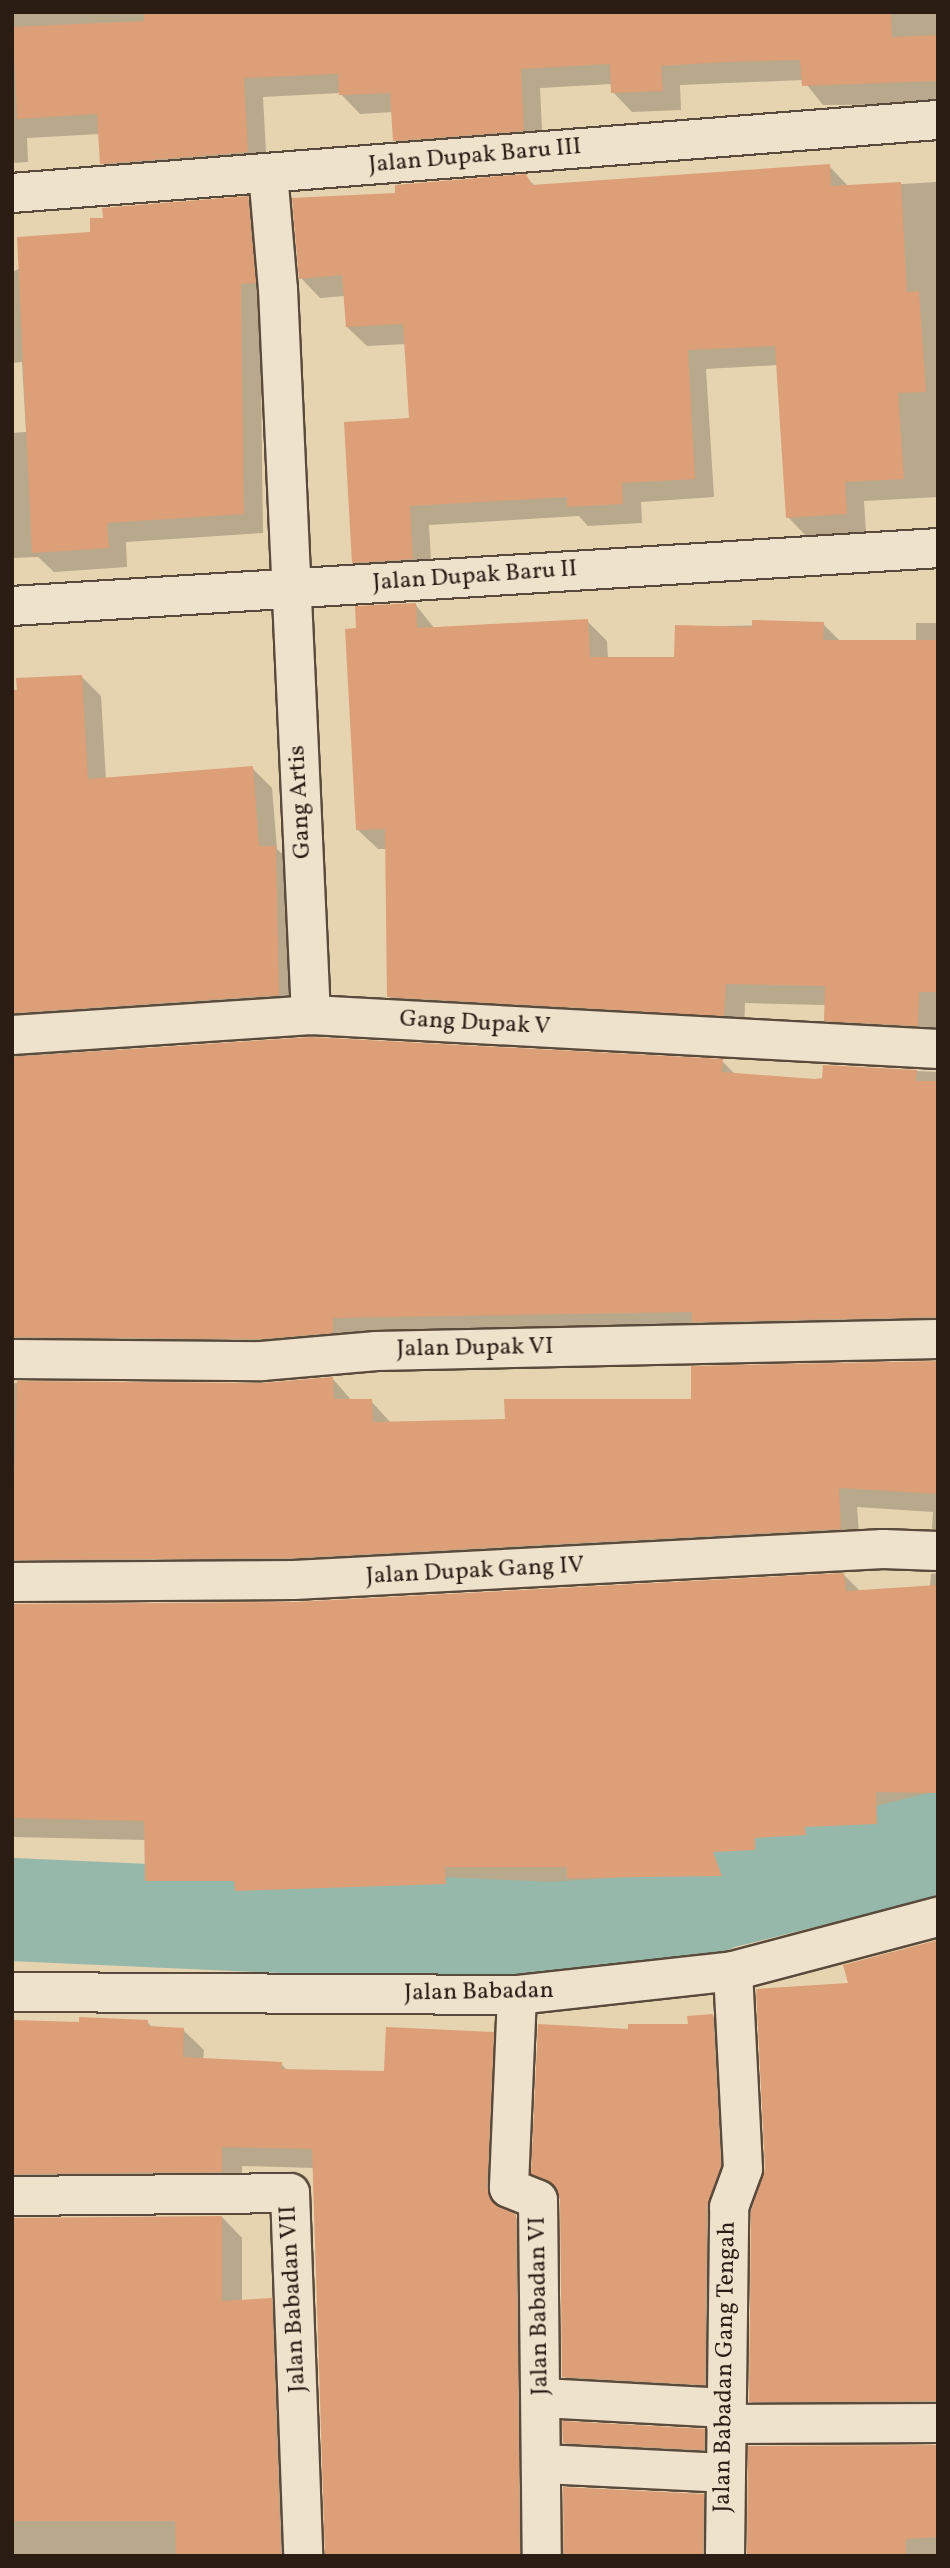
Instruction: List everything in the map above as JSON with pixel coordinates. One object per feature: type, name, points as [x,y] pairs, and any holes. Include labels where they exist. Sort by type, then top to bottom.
[{"type":"street","name":"Jalan Dupak Baru III","points":[[12,193],[938,120]]},
{"type":"street","name":"Gang Artis","points":[[268,173],[311,1015]]},
{"type":"street","name":"Jalan Dupak Baru II","points":[[12,606],[938,548]]},
{"type":"street","name":"Gang Dupak V","points":[[12,1035],[311,1015],[938,1049]]},
{"type":"street","name":"Jalan Dupak VI","points":[[12,1359],[261,1361],[377,1351],[938,1339]]},
{"type":"street","name":"Jalan Dupak Gang IV","points":[[12,1582],[294,1580],[883,1549],[938,1551]]},
{"type":"street","name":"Jalan Babadan","points":[[12,1992],[517,1995],[733,1971],[938,1917]]},
{"type":"street","name":"Jalan Babadan Gang Tengah","points":[[725,2556],[729,2207],[743,2169],[733,1971]]},
{"type":"street","name":"Jalan Babadan VI","points":[[517,1995],[509,2188],[512,2193],[535,2195],[538,2200],[542,2556]]},
{"type":"street","name":"Jalan Babadan VII","points":[[12,2196],[290,2193],[303,2556]]},
{"type":"street","points":[[542,2398],[726,2416],[938,2423]]},
{"type":"street","points":[[542,2464],[725,2473]]},
{"type":"building","points":[[144,12],[891,12],[892,37],[938,35],[938,81],[802,86],[800,60],[724,62],[661,66],[663,91],[611,93],[610,64],[521,69],[524,131],[393,141],[390,93],[339,95],[338,74],[244,78],[248,152],[100,164],[97,114],[17,119],[13,27],[144,21]]},
{"type":"building","points":[[830,164],[831,186],[901,182],[907,292],[919,291],[926,392],[898,393],[904,479],[845,482],[847,514],[786,518],[775,346],[688,350],[695,479],[622,483],[623,504],[567,507],[567,497],[410,506],[413,559],[352,563],[344,422],[409,418],[403,324],[346,327],[342,275],[299,279],[292,198],[395,193],[395,185],[526,174],[532,185]]},
{"type":"building","points":[[248,196],[256,283],[241,284],[244,514],[107,523],[109,548],[32,553],[17,237],[90,232],[90,218],[103,218],[102,208]]},
{"type":"building","points":[[416,603],[417,628],[588,619],[590,657],[674,657],[675,625],[752,627],[752,620],[824,622],[823,640],[938,640],[938,992],[919,992],[918,1026],[824,1021],[825,986],[726,984],[724,1016],[387,997],[385,829],[356,830],[345,629],[356,628],[355,606]]},
{"type":"building","points":[[82,675],[88,779],[253,766],[259,846],[276,846],[279,995],[12,1013],[12,690],[17,690],[16,678]]},
{"type":"building","points":[[311,1037],[723,1059],[722,1072],[815,1079],[822,1078],[823,1065],[917,1070],[916,1081],[938,1081],[938,1317],[692,1322],[692,1312],[333,1318],[333,1333],[261,1339],[12,1337],[12,1057]]},
{"type":"building","points":[[938,1361],[938,1494],[839,1488],[841,1529],[293,1558],[12,1560],[17,1381],[262,1383],[333,1377],[334,1399],[372,1399],[373,1422],[505,1419],[504,1399],[691,1399],[691,1366]]},
{"type":"building","points":[[844,1573],[846,1591],[938,1585],[938,1793],[876,1792],[877,1824],[805,1827],[806,1835],[755,1838],[755,1850],[713,1852],[722,1876],[567,1878],[567,1867],[445,1867],[446,1884],[235,1891],[234,1881],[145,1881],[144,1821],[12,1818],[12,1604],[295,1602]]},
{"type":"building","points":[[938,1940],[938,2401],[749,2402],[751,2211],[765,2168],[756,1989],[848,1983],[843,1965]]},
{"type":"building","points":[[713,2014],[721,2166],[707,2207],[705,2385],[562,2377],[560,2200],[556,2187],[531,2174],[538,2024],[628,2029],[628,2024],[688,2024],[687,2016]]},
{"type":"building","points":[[79,2017],[148,2020],[148,2026],[184,2028],[183,2057],[282,2062],[281,2069],[384,2071],[386,2027],[494,2032],[487,2187],[491,2200],[516,2215],[520,2556],[325,2556],[312,2149],[222,2147],[222,2172],[12,2174],[12,2020],[79,2022]]},
{"type":"building","points":[[222,2216],[222,2301],[272,2298],[281,2556],[176,2556],[175,2521],[12,2521],[12,2218]]},
{"type":"building","points":[[562,2421],[705,2429],[704,2450],[563,2443]]},
{"type":"building","points":[[938,2445],[938,2537],[906,2539],[906,2556],[747,2556],[748,2446]]},
{"type":"building","points":[[563,2487],[704,2494],[703,2556],[564,2556]]},
{"type":"waterway","points":[[12,1909],[551,1933],[658,1926],[716,1898],[938,1843]]}]
